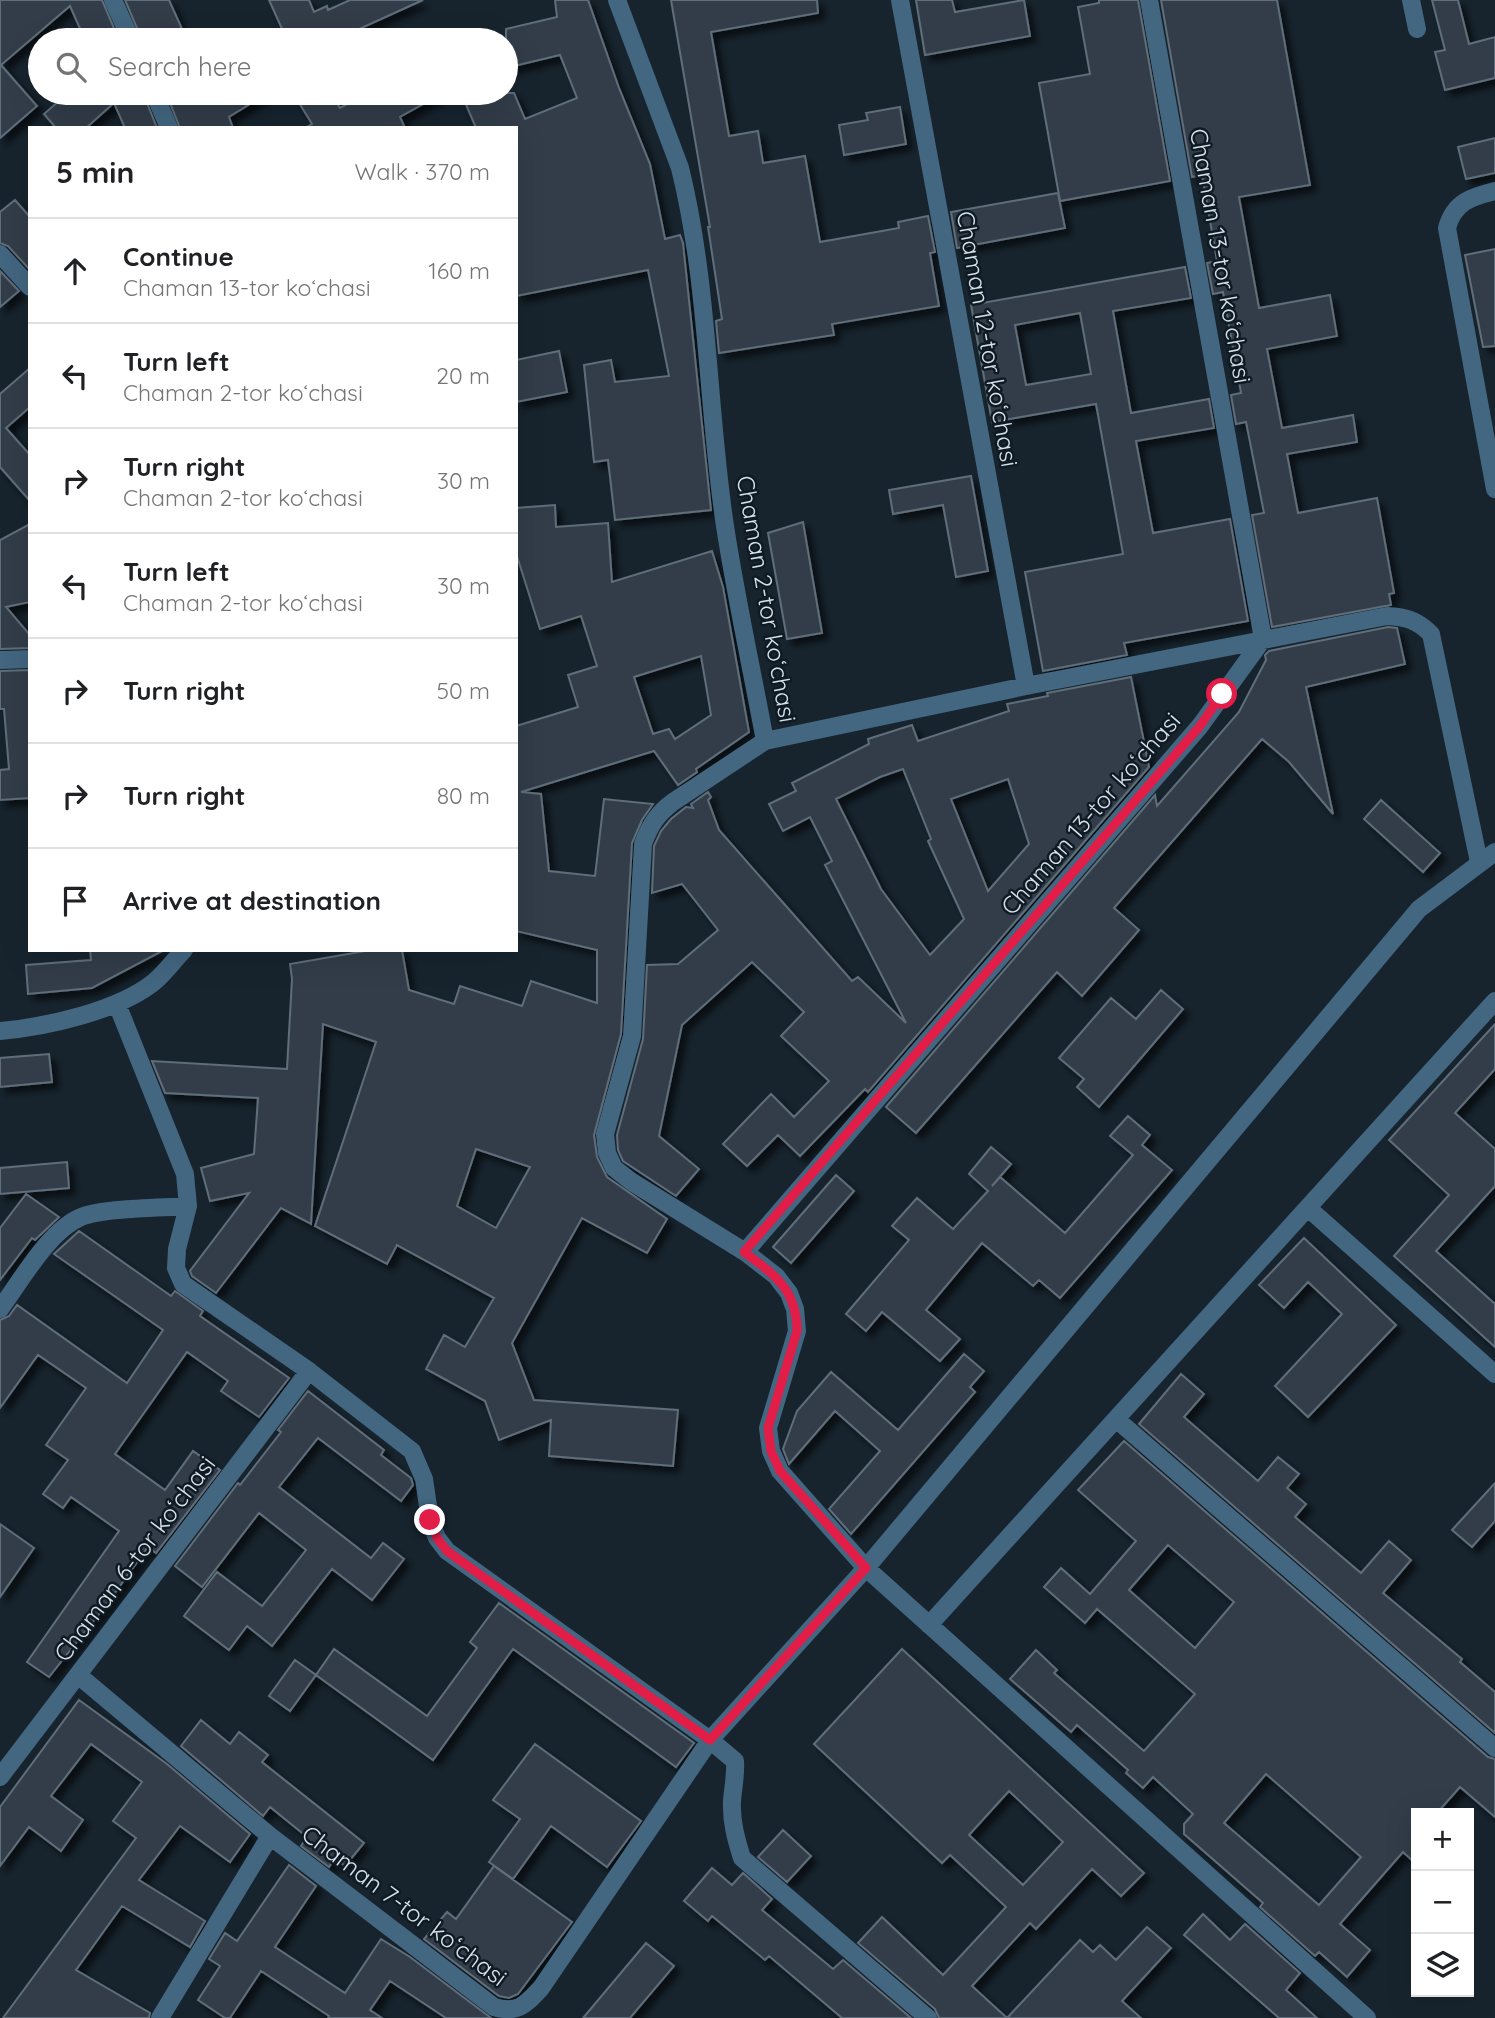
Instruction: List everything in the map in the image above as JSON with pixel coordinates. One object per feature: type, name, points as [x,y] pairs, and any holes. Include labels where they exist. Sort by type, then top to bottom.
[{"type":"street","points":[[113,0],[126,28]]},
{"type":"street","name":"Chaman 2-tor koʻchasi","points":[[617,0],[680,167],[687,196],[697,258],[725,526],[765,741],[666,807],[650,825],[643,844],[632,1036],[605,1134],[607,1153],[614,1168],[632,1182],[744,1252],[776,1276],[789,1293],[797,1319],[797,1331],[768,1428],[771,1451],[787,1480],[866,1568],[1367,2018]]},
{"type":"street","name":"Chaman 12-tor koʻchasi","points":[[900,0],[1026,686]]},
{"type":"street","name":"Chaman 13-tor koʻchasi","points":[[744,1252],[1200,726],[1263,639],[1149,0]]},
{"type":"street","points":[[1411,0],[1418,29]]},
{"type":"street","points":[[159,105],[168,126]]},
{"type":"street","points":[[1495,191],[1462,202],[1455,209],[1447,228],[1490,437],[1495,489]]},
{"type":"street","points":[[0,254],[28,285]]},
{"type":"street","points":[[765,741],[1263,639],[1387,616],[1406,617],[1421,623],[1431,634],[1479,862]]},
{"type":"street","points":[[0,660],[28,659]]},
{"type":"street","points":[[710,1740],[866,1568],[1419,909],[1495,852]]},
{"type":"street","points":[[0,1031],[31,1028],[117,1004],[154,982],[182,952]]},
{"type":"street","points":[[929,1625],[1495,1002]]},
{"type":"street","points":[[117,1004],[185,1174],[188,1206],[177,1249],[176,1268],[183,1284],[309,1371],[412,1451],[424,1479],[430,1520],[437,1538],[447,1551],[710,1740],[735,1761],[733,1828],[742,1858],[928,2018]]},
{"type":"street","points":[[0,1309],[50,1241],[63,1228],[82,1216],[188,1206]]},
{"type":"street","points":[[1308,1208],[1495,1374]]},
{"type":"street","name":"Chaman 6-tor koʻchasi","points":[[0,1777],[309,1371]]},
{"type":"street","points":[[1116,1419],[1495,1748]]},
{"type":"street","points":[[78,1675],[270,1836]]},
{"type":"street","name":"Chaman 7-tor koʻchasi","points":[[160,2018],[270,1836],[494,2007],[507,2011],[524,2006],[541,1988],[710,1740]]},
{"type":"building","points":[[0,0],[102,0],[114,28],[80,28],[70,6],[44,28],[28,28],[28,42],[1,65],[28,96],[28,105],[37,106],[0,138]]},
{"type":"building","points":[[125,0],[169,0],[182,28],[137,28]]},
{"type":"building","points":[[269,0],[309,0],[314,12],[327,6],[328,10],[350,0],[423,0],[361,28],[282,28]]},
{"type":"building","points":[[555,0],[588,0],[619,88],[650,164],[665,239],[680,235],[683,243],[711,510],[615,520],[608,460],[594,462],[584,365],[611,360],[615,382],[669,376],[648,270],[518,296],[518,126],[475,126],[466,105],[518,105],[518,102],[525,119],[577,98],[560,55],[518,65],[518,28],[510,28],[557,17]]},
{"type":"building","points":[[671,0],[817,0],[818,13],[711,32],[729,136],[758,131],[763,163],[805,156],[820,242],[899,228],[898,222],[928,216],[935,252],[930,253],[939,306],[832,324],[834,335],[719,353],[716,321],[722,319],[710,227]]},
{"type":"building","points":[[916,0],[952,0],[955,12],[1024,0],[1030,36],[925,55]]},
{"type":"building","points":[[1099,0],[1138,0],[1170,181],[1060,201],[1039,83],[1090,74],[1078,7],[1099,3]]},
{"type":"building","points":[[1161,0],[1277,0],[1310,185],[1239,197],[1259,308],[1330,295],[1337,336],[1267,349],[1282,428],[1353,415],[1357,442],[1287,454],[1298,513],[1377,498],[1394,593],[1389,594],[1391,605],[1272,627],[1252,515],[1264,513],[1246,422],[1236,424],[1231,395],[1241,393],[1223,292],[1213,294],[1207,263],[1217,261],[1202,175],[1192,177]]},
{"type":"building","points":[[1432,0],[1458,0],[1469,44],[1495,37],[1495,78],[1445,90],[1435,52],[1445,50]]},
{"type":"building","points":[[54,105],[112,105],[88,126],[54,126],[44,114]]},
{"type":"building","points":[[115,105],[148,105],[156,126],[124,126]]},
{"type":"building","points":[[171,105],[248,105],[229,117],[232,126],[179,126]]},
{"type":"building","points":[[300,105],[338,105],[340,108],[346,105],[422,105],[400,117],[404,126],[308,126],[312,124]]},
{"type":"building","points":[[900,107],[906,144],[844,155],[839,125],[868,120],[866,113]]},
{"type":"building","points":[[1495,138],[1495,173],[1466,179],[1458,147]]},
{"type":"building","points":[[1058,193],[1065,228],[957,248],[951,212]]},
{"type":"building","points":[[15,200],[28,215],[28,268],[8,246],[0,243],[0,212]]},
{"type":"building","points":[[1495,249],[1495,346],[1483,347],[1465,255]]},
{"type":"building","points":[[1185,267],[1191,298],[1113,311],[1131,413],[1209,399],[1214,428],[1136,441],[1153,533],[1230,519],[1248,621],[1124,643],[1127,655],[1043,671],[1025,572],[1123,554],[1096,404],[992,422],[971,305]],"holes":[[[1080,313],[1091,374],[1026,385],[1015,325]]]},
{"type":"building","points":[[0,271],[19,291],[0,307]]},
{"type":"building","points":[[559,351],[567,392],[518,402],[518,360]]},
{"type":"building","points":[[28,370],[28,409],[6,428],[28,453],[28,499],[0,467],[0,394]]},
{"type":"building","points":[[971,476],[988,571],[956,577],[943,505],[893,514],[889,490]]},
{"type":"building","points":[[555,505],[556,527],[608,523],[612,582],[712,551],[723,587],[749,732],[678,785],[654,751],[521,792],[541,794],[549,871],[595,876],[604,799],[653,804],[632,843],[621,1034],[594,1135],[597,1157],[607,1177],[667,1219],[647,1253],[582,1218],[512,1343],[534,1400],[678,1410],[673,1466],[549,1456],[551,1420],[499,1440],[485,1401],[426,1369],[444,1335],[465,1347],[494,1298],[397,1245],[387,1264],[315,1226],[376,1042],[323,1024],[311,1224],[281,1208],[216,1293],[192,1276],[190,1271],[249,1193],[210,1201],[201,1168],[254,1154],[258,1098],[165,1093],[152,1061],[287,1069],[292,979],[290,964],[359,952],[402,952],[409,990],[454,1004],[460,986],[522,1006],[531,981],[597,1003],[597,950],[518,931],[518,725],[578,707],[568,675],[597,666],[581,616],[540,629],[518,559],[518,508]],"holes":[[[701,656],[711,715],[675,739],[669,729],[653,734],[634,677]],[[476,1149],[530,1167],[496,1228],[457,1206]]]},
{"type":"building","points":[[803,522],[822,633],[787,639],[768,533]]},
{"type":"building","points":[[28,525],[28,602],[6,607],[28,633],[28,648],[0,649],[0,540]]},
{"type":"building","points":[[1388,627],[1397,628],[1405,664],[1306,687],[1333,814],[1289,762],[1262,739],[1114,908],[1139,930],[1082,996],[1057,972],[916,1133],[886,1107],[1155,795],[1157,806],[1239,712],[1269,651]]},
{"type":"building","points":[[28,670],[28,798],[0,800],[0,770],[9,769],[4,709],[0,709],[0,671]]},
{"type":"building","points":[[1131,677],[1149,767],[868,1092],[865,1089],[800,1156],[778,1135],[747,1166],[723,1144],[771,1094],[794,1117],[829,1081],[781,1036],[804,1012],[752,962],[682,1025],[659,1136],[699,1169],[676,1196],[623,1161],[618,1150],[617,1135],[643,1039],[647,965],[678,964],[718,930],[682,884],[652,893],[654,846],[671,819],[686,807],[693,808],[691,804],[708,792],[711,797],[708,800],[719,830],[852,981],[858,977],[906,1023],[825,865],[832,861],[810,817],[783,831],[769,804],[796,791],[792,783],[869,744],[868,739],[912,725],[918,741],[1009,711],[1007,704],[1048,696],[1047,693]],"holes":[[[903,769],[931,839],[928,841],[964,919],[930,955],[881,889],[836,799]],[[1008,779],[1029,844],[988,891],[951,799]]]},
{"type":"building","points":[[1381,800],[1440,853],[1423,872],[1364,819]]},
{"type":"building","points":[[90,952],[160,952],[92,988],[28,994],[26,965],[91,960]]},
{"type":"building","points":[[1161,990],[1183,1009],[1099,1107],[1077,1087],[1084,1079],[1059,1058],[1111,998],[1136,1019]]},
{"type":"building","points":[[1495,1024],[1495,1069],[1455,1113],[1495,1149],[1495,1186],[1436,1251],[1495,1304],[1495,1347],[1394,1256],[1449,1195],[1389,1140]]},
{"type":"building","points":[[49,1054],[52,1082],[0,1087],[0,1058]]},
{"type":"building","points":[[1128,1116],[1150,1135],[1142,1145],[1172,1170],[1060,1298],[1039,1280],[1033,1286],[982,1243],[926,1310],[960,1339],[940,1361],[882,1312],[866,1331],[846,1314],[909,1240],[892,1226],[917,1198],[953,1229],[988,1191],[969,1174],[991,1147],[1011,1164],[992,1186],[1000,1177],[1065,1233],[1133,1155],[1110,1136]]},
{"type":"building","points":[[67,1162],[69,1188],[0,1194],[0,1168]]},
{"type":"building","points":[[836,1175],[854,1191],[791,1263],[773,1247]]},
{"type":"building","points":[[26,1194],[59,1217],[35,1240],[32,1238],[0,1280],[0,1228]]},
{"type":"building","points":[[79,1231],[171,1296],[175,1291],[203,1311],[200,1316],[289,1378],[259,1417],[221,1391],[228,1381],[187,1352],[115,1454],[165,1490],[193,1451],[220,1470],[156,1553],[148,1547],[49,1677],[27,1662],[119,1531],[71,1497],[63,1508],[43,1494],[68,1460],[46,1445],[86,1388],[38,1355],[0,1408],[0,1320],[9,1316],[17,1305],[127,1383],[163,1330],[54,1254]]},
{"type":"building","points":[[1304,1238],[1396,1325],[1308,1417],[1275,1386],[1342,1314],[1308,1282],[1284,1308],[1259,1285]]},
{"type":"building","points":[[964,1354],[984,1371],[970,1387],[975,1392],[851,1534],[829,1509],[880,1451],[835,1411],[789,1464],[783,1449],[797,1411],[831,1372],[898,1430]]},
{"type":"building","points":[[1181,1374],[1204,1394],[1184,1417],[1258,1481],[1278,1457],[1299,1474],[1287,1488],[1306,1504],[1295,1517],[1361,1573],[1389,1541],[1411,1560],[1383,1593],[1462,1659],[1460,1662],[1495,1692],[1495,1733],[1139,1424]]},
{"type":"building","points":[[308,1391],[384,1450],[381,1455],[411,1478],[413,1485],[401,1501],[318,1438],[279,1487],[371,1558],[383,1543],[404,1559],[372,1600],[332,1569],[272,1646],[247,1626],[229,1650],[184,1616],[217,1572],[262,1606],[306,1550],[259,1513],[202,1587],[175,1566],[281,1432],[278,1430]]},
{"type":"building","points":[[1124,1441],[1488,1757],[1495,1759],[1495,1817],[1460,1787],[1441,1808],[1411,1808],[1411,1859],[1403,1852],[1340,1924],[1370,1950],[1347,1977],[1319,1952],[1315,1956],[1260,1907],[1263,1903],[1184,1834],[1184,1824],[1193,1814],[1153,1777],[1143,1788],[1126,1773],[1128,1770],[1077,1725],[1071,1732],[1010,1679],[1036,1650],[1057,1670],[1054,1673],[1144,1751],[1195,1694],[1097,1609],[1085,1623],[1044,1587],[1061,1568],[1090,1594],[1136,1541],[1078,1490]],"holes":[[[1168,1545],[1234,1602],[1195,1648],[1129,1590]],[[1266,1774],[1361,1857],[1319,1905],[1224,1823]]]},
{"type":"building","points":[[1495,1483],[1495,1521],[1472,1547],[1452,1530]]},
{"type":"building","points":[[0,1524],[34,1548],[0,1597]]},
{"type":"building","points":[[499,1603],[694,1743],[676,1767],[513,1649],[433,1760],[316,1675],[334,1649],[427,1716],[477,1648],[470,1642]]},
{"type":"building","points":[[902,1649],[1144,1873],[1121,1896],[1092,1869],[1036,1929],[1030,1923],[972,1986],[1007,2018],[939,2018],[935,2009],[858,1943],[882,1917],[943,1975],[1006,1907],[950,1855],[942,1863],[814,1744]],"holes":[[[1009,1791],[1063,1842],[1023,1885],[969,1835]]]},
{"type":"building","points":[[295,1660],[316,1675],[290,1711],[269,1696]]},
{"type":"building","points":[[79,1700],[167,1764],[250,1834],[230,1862],[180,1826],[139,1880],[205,1921],[190,1947],[122,1906],[76,1970],[150,2013],[149,2018],[3,2018],[136,1838],[113,1821],[142,1782],[91,1744],[51,1796],[83,1820],[61,1851],[29,1827],[0,1866],[0,1807]]},
{"type":"building","points":[[201,1720],[230,1744],[239,1732],[268,1755],[262,1762],[364,1843],[345,1866],[335,1858],[329,1867],[301,1846],[307,1837],[270,1807],[263,1816],[181,1746]]},
{"type":"building","points":[[535,1744],[641,1821],[607,1867],[551,1826],[513,1879],[489,1862],[520,1819],[493,1800]]},
{"type":"building","points":[[783,1830],[811,1856],[787,1882],[758,1857]]},
{"type":"building","points":[[289,1865],[316,1886],[275,1947],[345,1993],[381,1939],[410,1957],[491,2018],[446,2018],[390,1981],[370,2010],[382,2018],[328,2018],[329,2016],[261,1971],[230,2018],[225,2018],[198,2000],[220,1966],[209,1959],[225,1933],[237,1941]]},
{"type":"building","points":[[494,1866],[572,1922],[518,1994],[509,1998],[499,1996],[424,1939],[447,1912],[456,1919]]},
{"type":"building","points":[[712,1868],[732,1885],[743,1873],[772,1899],[762,1910],[833,1969],[843,1960],[911,2018],[842,2018],[769,1956],[765,1960],[712,1916],[708,1921],[684,1901]]},
{"type":"building","points":[[1203,1914],[1230,1940],[1245,1924],[1300,1973],[1286,1990],[1317,2018],[1279,2018],[1184,1935]]},
{"type":"building","points":[[1147,1927],[1171,1948],[1122,2001],[1141,2018],[1007,2018],[1080,1940],[1093,1952],[1100,1945],[1116,1960]]},
{"type":"building","points":[[646,1943],[674,1966],[630,2018],[583,2018]]},
{"type":"route","points":[[430,1520],[437,1538],[447,1551],[710,1740],[866,1568],[794,1490],[780,1471],[771,1451],[768,1428],[797,1331],[797,1319],[789,1293],[776,1276],[744,1252],[1200,726],[1222,694]]}]
